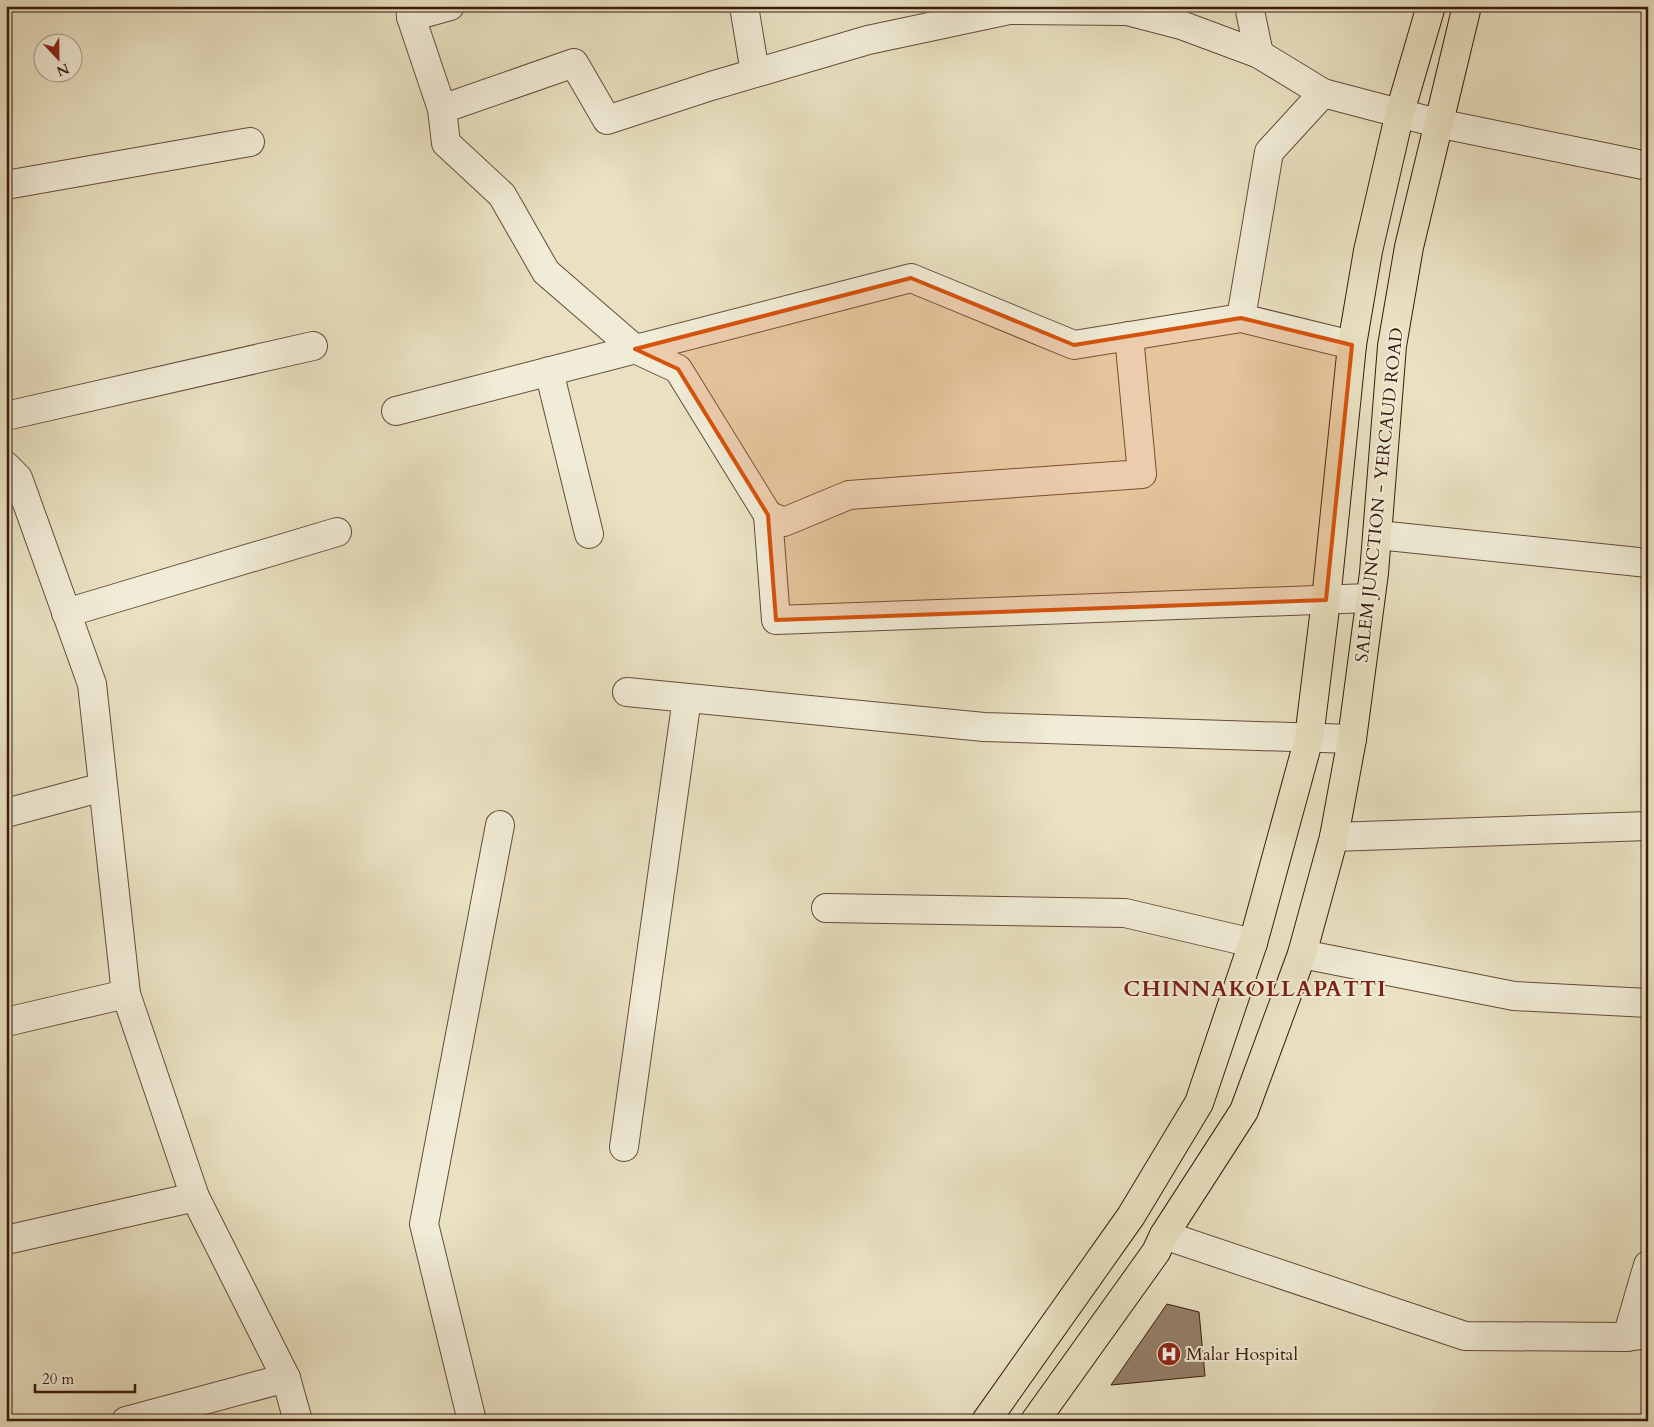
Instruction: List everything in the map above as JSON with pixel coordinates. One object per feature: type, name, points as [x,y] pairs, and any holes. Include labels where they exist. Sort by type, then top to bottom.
[{"type":"main road","points":[[986,1421],[1131,1216],[1199,1102],[1253,943],[1309,738],[1326,600],[1352,345],[1368,252],[1400,112],[1431,6]]},
{"type":"main road","name":"SALEM JUNCTION - YERCAUD ROAD","points":[[1035,1421],[1156,1252],[1164,1235],[1244,1111],[1302,954],[1334,837],[1352,739],[1378,535],[1392,346],[1409,247],[1437,122],[1467,6]]},
{"type":"street","points":[[450,6],[410,11],[442,109],[446,143],[502,195],[546,272],[635,349],[678,369],[768,515],[776,620],[1369,598]]},
{"type":"street","points":[[744,6],[755,73]]},
{"type":"street","points":[[1249,6],[1259,54]]},
{"type":"street","points":[[442,109],[574,64],[607,120],[755,73],[868,40],[923,17],[1009,10],[1127,10],[1181,25],[1259,54],[1323,93],[1437,122],[1648,166]]},
{"type":"street","points":[[1241,318],[1269,152],[1323,93]]},
{"type":"street","points":[[6,185],[250,142]]},
{"type":"street","points":[[396,411],[911,278],[1074,344],[1241,318],[1352,345]]},
{"type":"street","points":[[768,515],[784,522],[849,495],[1142,474],[1129,336]]},
{"type":"street","points":[[6,416],[313,346]]},
{"type":"street","points":[[549,371],[589,534]]},
{"type":"street","points":[[6,466],[18,478],[92,684],[126,994],[195,1197],[286,1378],[298,1421]]},
{"type":"street","points":[[66,613],[337,532]]},
{"type":"street","points":[[1378,535],[1648,563]]},
{"type":"street","points":[[627,692],[984,727],[1352,739]]},
{"type":"street","points":[[624,1147],[687,698]]},
{"type":"street","points":[[6,813],[103,787]]},
{"type":"street","points":[[472,1421],[424,1224],[500,825]]},
{"type":"street","points":[[1334,837],[1648,826]]},
{"type":"street","points":[[826,908],[1125,913],[1253,943]]},
{"type":"street","points":[[1302,954],[1514,996],[1648,1003]]},
{"type":"street","points":[[6,1022],[126,994]]},
{"type":"street","points":[[6,1240],[195,1197]]},
{"type":"street","points":[[1164,1235],[1465,1336],[1637,1335],[1648,1265]]},
{"type":"street","points":[[126,1421],[286,1378]]},
{"type":"highlighted area","points":[[911,278],[1074,345],[1241,318],[1352,345],[1326,600],[776,620],[768,515],[678,369],[635,349]]},
{"type":"building","points":[[1167,1304],[1199,1312],[1205,1376],[1111,1385]]},
{"type":"place","name":"Malar Hospital","points":[[1169,1354]]},
{"type":"district","name":"CHINNAKOLLAPATTI","points":[[1255,988]]}]
